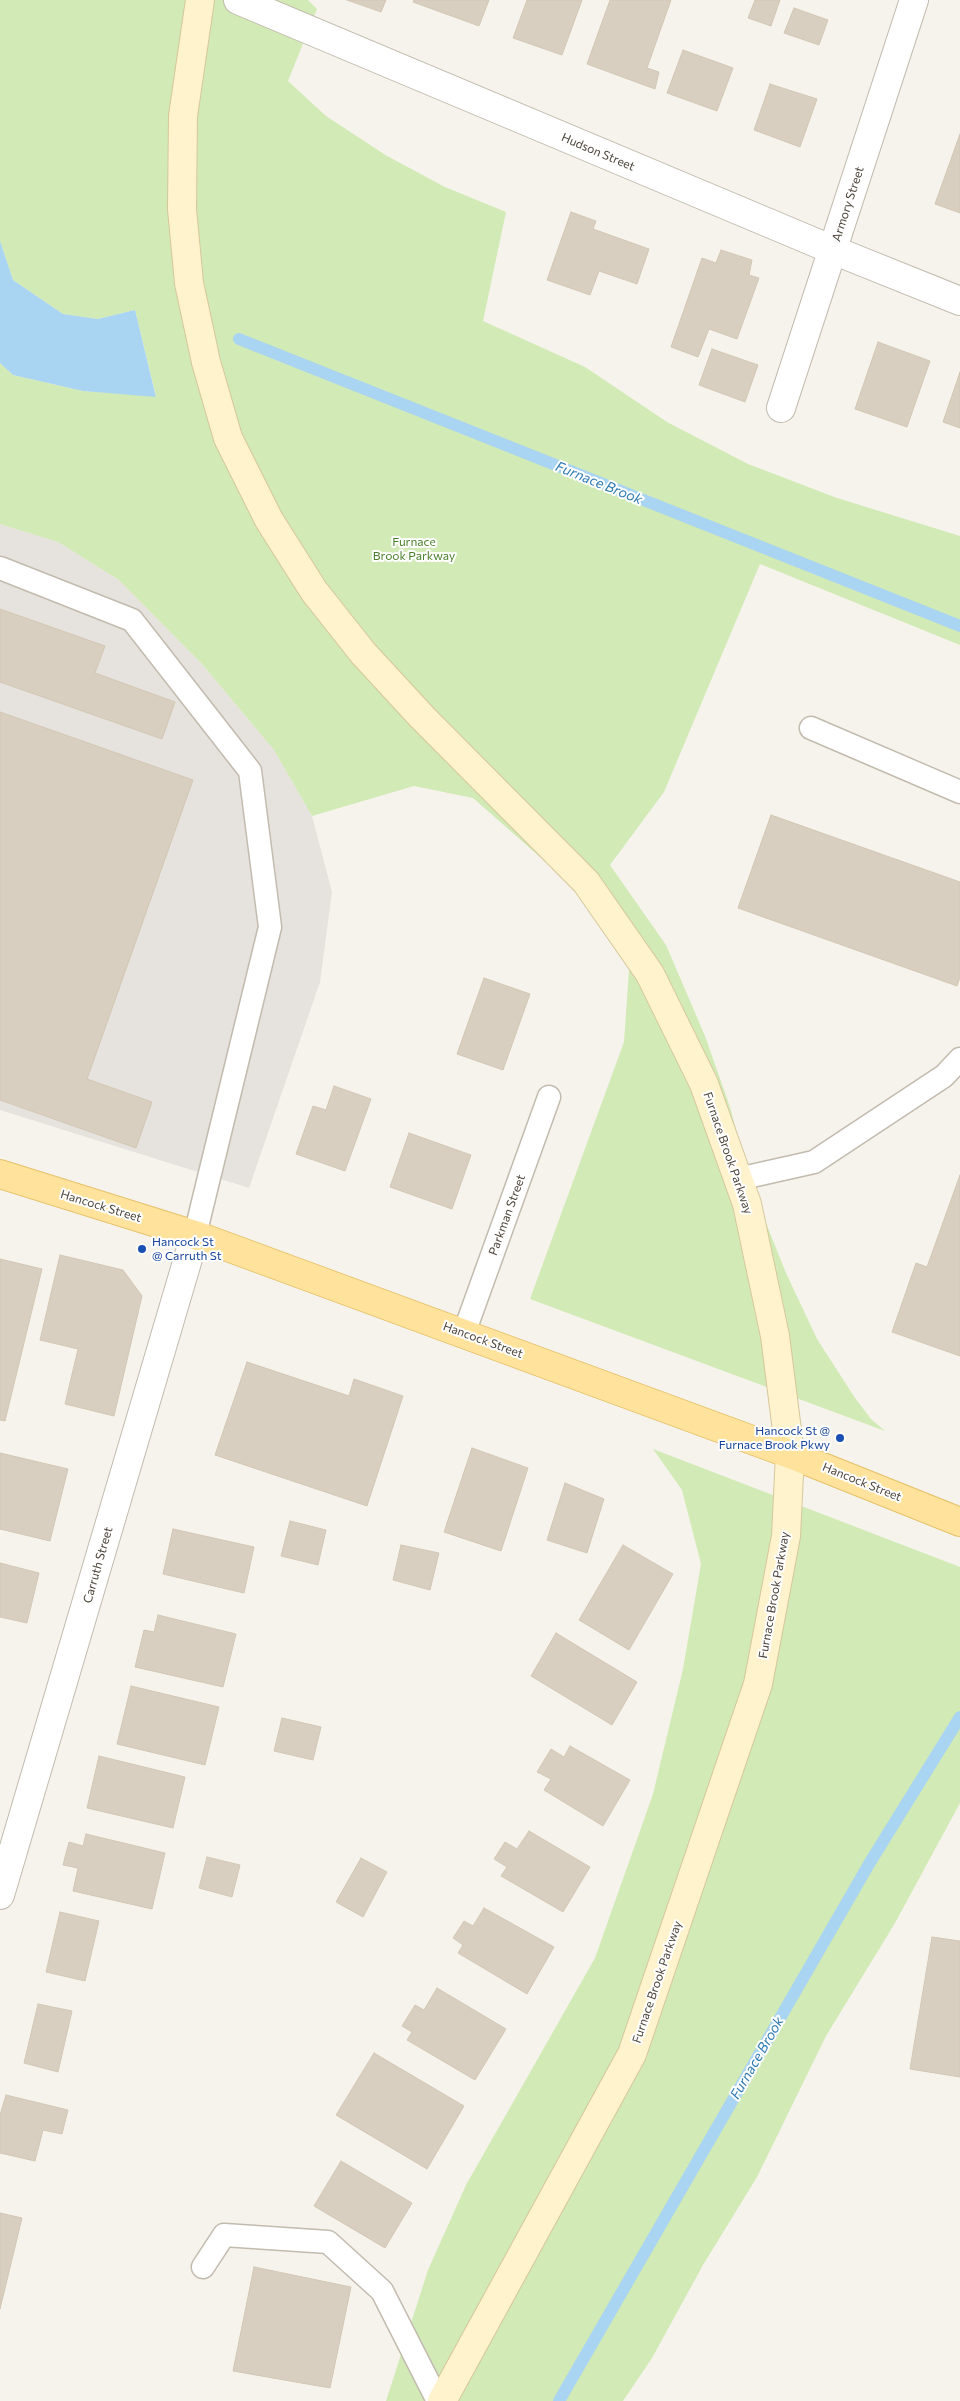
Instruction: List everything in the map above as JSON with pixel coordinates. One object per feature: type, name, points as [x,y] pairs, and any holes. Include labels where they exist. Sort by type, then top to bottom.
[{"type":"main road","name":"Furnace Brook Parkway","points":[[200,0],[183,116],[182,209],[189,283],[206,362],[228,438],[269,520],[314,591],[345,630],[422,717],[586,882],[650,974],[704,1084],[747,1204],[775,1336],[790,1454],[786,1536],[758,1684],[632,2054],[442,2401]]},
{"type":"main road","name":"Hancock Street","points":[[0,1174],[195,1235],[790,1454],[960,1522]]},
{"type":"street","name":"Hudson Street","points":[[238,0],[833,250],[960,301]]},
{"type":"street","name":"Armory Street","points":[[781,408],[914,0]]},
{"type":"street","name":"Carruth Street","points":[[0,1895],[195,1235]]},
{"type":"lane","points":[[0,568],[132,620],[250,771],[270,926],[195,1235]]},
{"type":"lane","points":[[811,728],[960,792]]},
{"type":"lane","points":[[738,1179],[814,1162],[944,1076],[960,1059]]},
{"type":"lane","name":"Parkman Street","points":[[464,1333],[549,1097]]},
{"type":"lane","points":[[203,2267],[224,2235],[328,2242],[382,2291],[438,2401]]},
{"type":"shaded area","points":[[0,524],[58,542],[119,580],[202,664],[274,750],[312,816],[332,892],[320,982],[249,1188],[0,1110]]},
{"type":"green space","name":"Furnace Brook Parkway","points":[[0,0],[308,0],[317,9],[288,81],[326,116],[387,156],[445,187],[506,212],[483,321],[585,367],[667,422],[748,464],[837,498],[960,536],[960,645],[760,564],[664,792],[610,865],[666,945],[705,1036],[730,1107],[750,1183],[786,1273],[817,1339],[855,1398],[871,1419],[885,1431],[530,1299],[624,1042],[629,969],[595,917],[565,879],[473,798],[414,786],[312,816],[274,750],[202,664],[119,580],[58,542],[0,524],[0,363],[13,375],[83,391],[156,396],[135,310],[98,319],[63,314],[13,280],[0,241]]},
{"type":"green space","points":[[653,1449],[960,1567],[960,1803],[895,1923],[826,2036],[757,2177],[703,2265],[652,2358],[623,2401],[386,2401],[428,2270],[466,2185],[595,1958],[653,1794],[683,1669],[701,1564],[682,1490]]},
{"type":"water","points":[[0,241],[13,280],[63,314],[98,319],[135,310],[156,397],[83,391],[13,375],[0,363]]},
{"type":"building","points":[[347,0],[386,0],[381,12]]},
{"type":"building","points":[[414,0],[489,0],[479,26],[413,2]]},
{"type":"building","points":[[527,0],[582,0],[562,55],[513,38]]},
{"type":"building","points":[[610,0],[671,0],[647,68],[659,72],[655,89],[587,64]]},
{"type":"building","points":[[755,0],[780,0],[771,26],[748,18]]},
{"type":"building","points":[[794,8],[828,20],[819,45],[784,33]]},
{"type":"building","points":[[683,50],[733,68],[717,111],[667,93]]},
{"type":"building","points":[[770,84],[817,99],[800,147],[754,130]]},
{"type":"building","points":[[960,134],[960,213],[935,204]]},
{"type":"building","points":[[571,212],[596,221],[593,229],[649,249],[637,284],[599,271],[590,295],[547,280]]},
{"type":"building","points":[[721,250],[752,260],[749,275],[759,278],[737,339],[709,329],[698,357],[671,347],[702,258],[716,263]]},
{"type":"building","points":[[878,342],[930,361],[907,427],[855,409]]},
{"type":"building","points":[[712,349],[758,365],[745,402],[699,385]]},
{"type":"building","points":[[960,372],[960,428],[943,422]]},
{"type":"building","points":[[0,609],[105,646],[95,673],[175,702],[162,739],[0,682]]},
{"type":"building","points":[[0,712],[193,780],[87,1079],[152,1102],[136,1148],[0,1100]]},
{"type":"building","points":[[771,815],[960,882],[960,977],[957,986],[738,908]]},
{"type":"building","points":[[484,978],[530,994],[503,1070],[457,1054]]},
{"type":"building","points":[[334,1086],[371,1099],[345,1171],[296,1154],[313,1106],[326,1110]]},
{"type":"building","points":[[409,1133],[471,1155],[452,1209],[390,1187]]},
{"type":"building","points":[[960,1175],[960,1356],[892,1332],[916,1263],[927,1267]]},
{"type":"building","points":[[60,1255],[123,1270],[142,1296],[114,1416],[65,1404],[78,1349],[40,1340]]},
{"type":"building","points":[[0,1259],[42,1269],[5,1421],[0,1420]]},
{"type":"building","points":[[247,1362],[349,1396],[354,1379],[403,1396],[367,1506],[215,1455]]},
{"type":"building","points":[[472,1448],[528,1468],[501,1551],[444,1532]]},
{"type":"building","points":[[0,1453],[68,1469],[50,1541],[0,1529]]},
{"type":"building","points":[[565,1483],[604,1499],[587,1553],[547,1540]]},
{"type":"building","points":[[290,1521],[326,1530],[318,1565],[281,1556]]},
{"type":"building","points":[[173,1529],[254,1547],[244,1593],[163,1574]]},
{"type":"building","points":[[401,1545],[439,1553],[430,1590],[393,1580]]},
{"type":"building","points":[[623,1545],[673,1574],[629,1650],[579,1620]]},
{"type":"building","points":[[0,1563],[39,1573],[27,1623],[0,1617]]},
{"type":"building","points":[[158,1615],[236,1634],[223,1687],[135,1667],[144,1630],[154,1632]]},
{"type":"building","points":[[556,1633],[637,1682],[612,1725],[531,1676]]},
{"type":"building","points":[[131,1686],[219,1707],[205,1765],[117,1744]]},
{"type":"building","points":[[282,1718],[321,1727],[313,1760],[274,1751]]},
{"type":"building","points":[[570,1746],[630,1780],[603,1826],[544,1790],[551,1779],[537,1772],[551,1749],[564,1757]]},
{"type":"building","points":[[99,1756],[185,1777],[173,1828],[87,1808]]},
{"type":"building","points":[[529,1831],[590,1867],[563,1912],[501,1876],[507,1867],[494,1859],[505,1842],[517,1849]]},
{"type":"building","points":[[86,1834],[165,1853],[152,1909],[73,1891],[78,1868],[63,1865],[69,1842],[83,1846]]},
{"type":"building","points":[[207,1857],[240,1865],[232,1897],[199,1888]]},
{"type":"building","points":[[361,1858],[387,1872],[363,1917],[336,1902]]},
{"type":"building","points":[[484,1908],[554,1947],[527,1994],[458,1953],[463,1945],[453,1938],[464,1921],[473,1926]]},
{"type":"building","points":[[60,1912],[99,1921],[85,1981],[46,1972]]},
{"type":"building","points":[[932,1937],[960,1941],[960,2077],[910,2069]]},
{"type":"building","points":[[437,1988],[506,2029],[475,2080],[407,2040],[412,2032],[402,2026],[415,2005],[424,2010]]},
{"type":"building","points":[[38,2004],[72,2011],[58,2072],[24,2063]]},
{"type":"building","points":[[374,2053],[464,2106],[427,2169],[336,2115]]},
{"type":"building","points":[[6,2095],[68,2110],[62,2134],[43,2130],[35,2161],[0,2153],[0,2115]]},
{"type":"building","points":[[341,2161],[412,2203],[385,2248],[314,2206]]},
{"type":"building","points":[[0,2213],[22,2218],[0,2309]]},
{"type":"building","points":[[254,2267],[351,2287],[330,2388],[233,2371]]},
{"type":"waterway","name":"Furnace Brook","points":[[239,339],[960,626]]},
{"type":"waterway","name":"Furnace Brook","points":[[559,2401],[869,1864],[960,1717]]},
{"type":"place","name":"Hancock St @ Carruth St","points":[[142,1249]]},
{"type":"place","name":"Hancock St @ Furnace Brook Pkwy","points":[[840,1438]]}]
